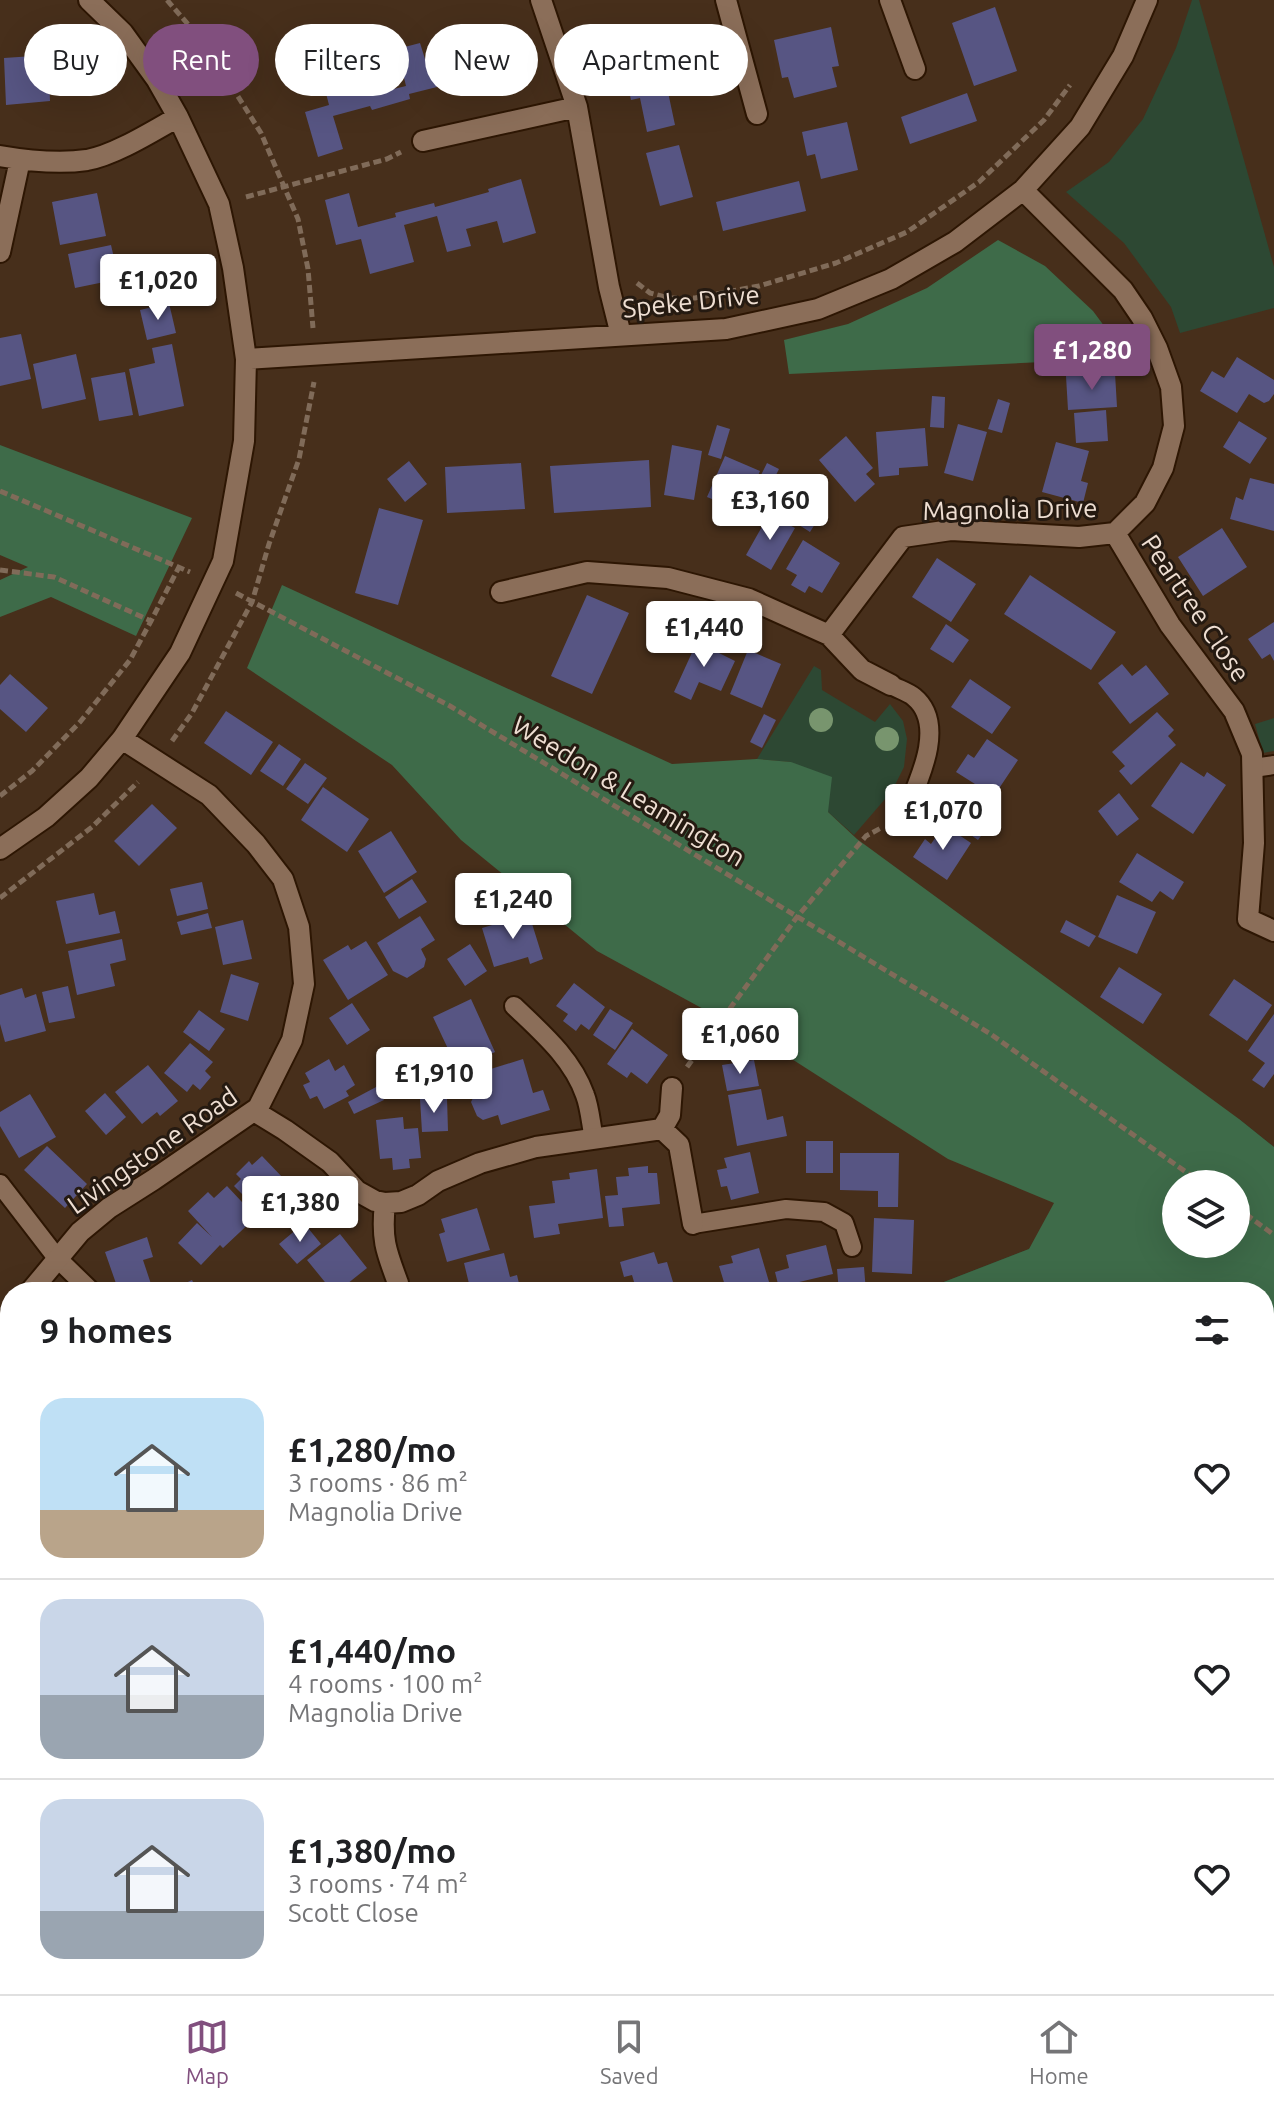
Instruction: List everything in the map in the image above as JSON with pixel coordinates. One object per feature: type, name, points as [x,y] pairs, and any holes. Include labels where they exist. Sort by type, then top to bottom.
[{"type":"street","points":[[1,845],[46,817],[89,778],[122,739],[180,653],[223,561],[244,441],[246,359],[233,268],[219,204],[157,80],[123,33],[89,0]]},
{"type":"street","points":[[541,0],[577,107],[609,287],[621,335]]},
{"type":"street","points":[[726,0],[757,114]]},
{"type":"street","points":[[890,0],[915,69]]},
{"type":"street","name":"Speke Drive","points":[[246,359],[726,329],[818,309],[891,279],[955,242],[1023,190],[1080,127],[1123,56],[1147,0]]},
{"type":"street","points":[[423,141],[577,107]]},
{"type":"street","points":[[0,252],[10,158],[57,162],[90,159],[135,142],[178,117]]},
{"type":"street","name":"Magnolia Drive","points":[[829,635],[903,537],[951,530],[1079,537],[1115,533],[1145,503],[1163,468],[1174,426],[1171,387],[1142,318],[1123,290],[1023,190]]},
{"type":"street","name":"Peartree Close","points":[[1115,533],[1170,625],[1234,711],[1252,754],[1254,843],[1248,919],[1274,931]]},
{"type":"street","points":[[501,592],[587,572],[668,578],[749,599],[829,635],[862,670],[891,685]]},
{"type":"street","name":"Livingstone Road","points":[[38,1282],[80,1232],[109,1208],[258,1108],[292,1040],[304,984],[299,927],[283,879],[256,844],[209,795],[122,739]]},
{"type":"street","points":[[662,1129],[670,1115],[672,1088]]},
{"type":"street","points":[[254,1111],[330,1162],[357,1191],[385,1203],[401,1202],[438,1181],[480,1163],[536,1147],[662,1129]]},
{"type":"street","points":[[662,1129],[679,1145],[693,1224]]},
{"type":"street","points":[[385,1203],[384,1246],[398,1282]]},
{"type":"lane","points":[[891,685],[913,697],[926,712],[929,722],[926,760],[904,816]]},
{"type":"lane","points":[[1253,768],[1274,765]]},
{"type":"lane","points":[[514,1006],[546,1036],[571,1066],[586,1096],[594,1139]]},
{"type":"lane","points":[[0,1184],[57,1258],[82,1282]]},
{"type":"lane","points":[[693,1224],[786,1209],[824,1212],[844,1223],[852,1247]]},
{"type":"path","points":[[167,0],[205,44],[261,133],[298,219],[308,269],[315,354],[314,390],[299,459],[252,602]]},
{"type":"path","points":[[609,287],[636,282],[650,293],[669,298],[695,298],[759,286],[836,263],[907,232],[979,182],[1044,120],[1078,74]]},
{"type":"path","points":[[219,204],[387,159],[423,141]]},
{"type":"path","name":"Weedon & Leamington","points":[[0,491],[214,582],[450,706],[989,1033],[1183,1170]]},
{"type":"path","points":[[0,796],[32,771],[80,722],[130,660],[179,567]]},
{"type":"path","points":[[0,570],[54,577],[151,621]]},
{"type":"path","points":[[672,1088],[797,917],[866,836],[904,816]]},
{"type":"path","points":[[1250,1217],[1274,1235]]},
{"type":"green space","points":[[1192,0],[1199,0],[1274,267],[1274,308],[1180,333],[1171,307],[1124,243],[1066,192],[1109,162],[1143,119],[1176,48]]},
{"type":"green space","points":[[998,240],[1045,266],[1093,311],[1128,358],[789,374],[784,340],[848,324],[927,288]]},
{"type":"green space","points":[[0,445],[192,518],[136,636],[51,597],[0,617],[0,580],[28,567],[0,555]]},
{"type":"green space","points":[[282,585],[672,764],[757,759],[791,762],[832,777],[828,812],[857,839],[1274,1147],[1274,1282],[944,1282],[1029,1249],[1054,1203],[948,1159],[773,1047],[597,951],[461,840],[392,765],[247,668]]},
{"type":"green space","points":[[814,666],[821,670],[822,690],[875,722],[890,704],[903,721],[907,739],[904,767],[892,791],[854,835],[828,812],[791,762],[757,759]]},
{"type":"green space","points":[[1274,718],[1274,751],[1263,753],[1255,724]]},
{"type":"green space","points":[[1239,1119],[1274,1147],[1274,1282],[944,1282],[1029,1249]]},
{"type":"building","points":[[995,7],[1017,71],[974,86],[952,23]]},
{"type":"building","points":[[831,27],[839,66],[832,67],[837,87],[794,98],[788,77],[782,78],[774,40]]},
{"type":"building","points":[[420,43],[425,59],[425,90],[409,94],[409,46]]},
{"type":"building","points":[[24,57],[24,96],[50,96],[50,101],[6,105],[4,58]]},
{"type":"building","points":[[967,93],[977,121],[910,144],[901,117]]},
{"type":"building","points":[[409,94],[410,99],[372,110],[370,106],[333,116],[343,149],[318,157],[305,112],[329,105],[327,96]]},
{"type":"building","points":[[630,96],[669,96],[675,125],[647,132],[640,98],[631,100]]},
{"type":"building","points":[[847,122],[858,170],[821,179],[815,154],[807,156],[802,132]]},
{"type":"building","points":[[679,145],[693,197],[660,206],[646,153]]},
{"type":"building","points":[[521,179],[536,233],[503,243],[497,221],[466,229],[471,246],[447,252],[437,216],[404,225],[414,262],[370,274],[361,239],[336,245],[325,200],[349,193],[358,227],[396,217],[395,213],[434,203],[435,207],[489,192],[488,189]]},
{"type":"building","points":[[799,181],[806,211],[723,231],[716,202]]},
{"type":"building","points":[[97,193],[106,236],[60,245],[52,202]]},
{"type":"building","points":[[111,245],[119,279],[75,288],[68,254]]},
{"type":"building","points":[[169,303],[176,333],[147,340],[140,310]]},
{"type":"building","points":[[21,334],[31,379],[0,386],[0,338]]},
{"type":"building","points":[[172,344],[184,406],[139,416],[129,369],[155,363],[152,348]]},
{"type":"building","points":[[76,354],[86,399],[42,409],[33,364]]},
{"type":"building","points":[[1237,357],[1274,380],[1274,394],[1264,403],[1249,394],[1237,413],[1200,391],[1212,371],[1224,378]]},
{"type":"building","points":[[125,372],[133,415],[99,421],[91,378]]},
{"type":"building","points":[[1115,373],[1117,407],[1068,410],[1066,376]]},
{"type":"building","points":[[932,396],[945,397],[944,428],[930,427]]},
{"type":"building","points":[[998,399],[1010,403],[1002,433],[988,429]]},
{"type":"building","points":[[1106,410],[1108,441],[1076,443],[1074,413]]},
{"type":"building","points":[[1239,421],[1267,438],[1250,464],[1223,447]]},
{"type":"building","points":[[958,424],[987,432],[973,481],[944,473]]},
{"type":"building","points":[[717,425],[730,429],[721,459],[708,455]]},
{"type":"building","points":[[925,428],[928,466],[899,468],[899,475],[879,477],[876,432]]},
{"type":"building","points":[[846,436],[873,468],[866,474],[875,484],[855,502],[819,460]]},
{"type":"building","points":[[1056,442],[1089,451],[1081,481],[1088,483],[1083,503],[1042,492]]},
{"type":"building","points":[[672,445],[702,451],[694,500],[664,495]]},
{"type":"building","points":[[725,456],[760,471],[739,518],[721,511],[724,504],[707,497]]},
{"type":"building","points":[[649,460],[651,507],[554,513],[550,466]]},
{"type":"building","points":[[409,461],[427,484],[405,502],[387,479]]},
{"type":"building","points":[[521,463],[525,509],[447,513],[445,467]]},
{"type":"building","points":[[767,463],[779,469],[765,497],[753,491]]},
{"type":"building","points":[[1250,478],[1274,484],[1274,531],[1230,519],[1236,497],[1243,500]]},
{"type":"building","points":[[815,498],[827,505],[810,532],[799,525]]},
{"type":"building","points":[[379,508],[423,520],[398,605],[355,593]]},
{"type":"building","points":[[769,514],[795,528],[771,570],[746,555]]},
{"type":"building","points":[[1222,528],[1247,567],[1203,596],[1178,557]]},
{"type":"building","points":[[803,540],[840,563],[822,593],[809,586],[805,593],[791,585],[797,575],[786,569]]},
{"type":"building","points":[[937,558],[976,584],[951,622],[912,597]]},
{"type":"building","points":[[1030,575],[1116,632],[1091,670],[1004,614]]},
{"type":"building","points":[[587,595],[629,613],[592,694],[551,676]]},
{"type":"building","points":[[1274,622],[1274,661],[1270,654],[1262,659],[1248,639]]},
{"type":"building","points":[[946,624],[969,640],[953,663],[930,649]]},
{"type":"building","points":[[700,635],[717,643],[713,650],[735,661],[721,691],[699,682],[691,700],[674,692]]},
{"type":"building","points":[[748,650],[781,664],[762,708],[730,694]]},
{"type":"building","points":[[1122,664],[1132,676],[1146,665],[1169,694],[1130,724],[1098,683]]},
{"type":"building","points":[[10,674],[48,708],[26,732],[0,709],[0,685]]},
{"type":"building","points":[[970,679],[1011,707],[992,734],[951,707]]},
{"type":"building","points":[[226,711],[273,742],[251,775],[204,743]]},
{"type":"building","points":[[1157,712],[1174,730],[1168,736],[1176,745],[1131,785],[1119,771],[1125,766],[1112,752]]},
{"type":"building","points":[[764,714],[776,720],[762,748],[750,742]]},
{"type":"building","points":[[987,739],[1018,760],[994,796],[956,772],[968,754],[974,758]]},
{"type":"building","points":[[279,744],[301,759],[283,786],[260,771]]},
{"type":"building","points":[[1181,762],[1204,777],[1207,772],[1226,785],[1193,834],[1151,806]]},
{"type":"building","points":[[305,763],[327,778],[308,804],[286,789]]},
{"type":"building","points":[[323,787],[369,819],[347,852],[301,820]]},
{"type":"building","points":[[969,791],[999,811],[978,840],[941,814],[952,798],[960,803]]},
{"type":"building","points":[[1119,793],[1139,819],[1117,836],[1098,811]]},
{"type":"building","points":[[152,804],[177,828],[139,866],[114,841]]},
{"type":"building","points":[[944,825],[971,843],[947,880],[913,857],[925,839],[931,844]]},
{"type":"building","points":[[391,831],[417,872],[384,893],[358,851]]},
{"type":"building","points":[[1137,853],[1184,882],[1173,900],[1160,891],[1152,902],[1119,882]]},
{"type":"building","points":[[412,879],[427,902],[399,919],[385,897]]},
{"type":"building","points":[[202,882],[208,909],[177,916],[170,889]]},
{"type":"building","points":[[94,893],[99,915],[115,911],[120,933],[66,944],[56,901]]},
{"type":"building","points":[[1117,895],[1156,912],[1137,954],[1098,937]]},
{"type":"building","points":[[208,913],[212,928],[181,935],[177,922]]},
{"type":"building","points":[[529,914],[543,959],[530,964],[528,957],[494,967],[482,928]]},
{"type":"building","points":[[420,916],[435,940],[421,949],[426,959],[424,967],[407,978],[393,971],[377,943]]},
{"type":"building","points":[[243,920],[252,959],[223,965],[215,927]]},
{"type":"building","points":[[1066,920],[1096,936],[1089,947],[1060,932]]},
{"type":"building","points":[[122,939],[126,960],[110,964],[115,986],[77,995],[68,951]]},
{"type":"building","points":[[366,941],[388,975],[348,1000],[323,960],[348,945],[351,950]]},
{"type":"building","points":[[470,944],[487,971],[465,986],[447,959]]},
{"type":"building","points":[[1119,967],[1162,994],[1143,1024],[1100,997]]},
{"type":"building","points":[[231,974],[259,983],[248,1021],[220,1012]]},
{"type":"building","points":[[1234,979],[1272,1005],[1247,1041],[1209,1015]]},
{"type":"building","points":[[574,983],[605,1007],[589,1030],[581,1024],[576,1031],[563,1021],[568,1014],[556,1006]]},
{"type":"building","points":[[68,986],[75,1018],[49,1023],[42,992]]},
{"type":"building","points":[[22,988],[25,998],[36,994],[46,1031],[5,1042],[0,1024],[0,995]]},
{"type":"building","points":[[471,999],[495,1052],[458,1070],[433,1017]]},
{"type":"building","points":[[352,1003],[370,1030],[347,1045],[329,1018]]},
{"type":"building","points":[[610,1009],[633,1023],[615,1050],[593,1035]]},
{"type":"building","points":[[199,1010],[225,1029],[209,1051],[183,1032]]},
{"type":"building","points":[[1274,1014],[1274,1074],[1264,1088],[1252,1080],[1265,1063],[1248,1051]]},
{"type":"building","points":[[632,1029],[668,1055],[647,1084],[631,1072],[627,1078],[607,1064]]},
{"type":"building","points":[[190,1043],[213,1062],[205,1071],[211,1077],[200,1090],[193,1084],[187,1092],[164,1073]]},
{"type":"building","points":[[329,1059],[335,1071],[344,1065],[355,1085],[346,1091],[349,1096],[324,1109],[317,1096],[310,1099],[303,1085],[310,1082],[305,1073]]},
{"type":"building","points":[[523,1059],[533,1093],[543,1090],[550,1110],[501,1125],[498,1115],[483,1120],[477,1116],[471,1102],[475,1094],[487,1090],[481,1072]]},
{"type":"building","points":[[754,1060],[759,1086],[727,1091],[722,1065]]},
{"type":"building","points":[[148,1065],[178,1101],[160,1116],[157,1112],[142,1124],[115,1092]]},
{"type":"building","points":[[378,1086],[384,1100],[354,1114],[348,1102]]},
{"type":"building","points":[[761,1089],[767,1120],[783,1116],[787,1136],[737,1146],[728,1095]]},
{"type":"building","points":[[105,1093],[126,1117],[106,1135],[85,1111]]},
{"type":"building","points":[[30,1094],[56,1137],[19,1158],[0,1126],[0,1112]]},
{"type":"building","points":[[447,1098],[448,1131],[422,1132],[420,1099]]},
{"type":"building","points":[[403,1117],[404,1129],[418,1128],[421,1158],[409,1159],[410,1168],[393,1170],[392,1158],[380,1159],[376,1120]]},
{"type":"building","points":[[806,1141],[833,1141],[833,1173],[806,1173]]},
{"type":"building","points":[[47,1146],[87,1184],[65,1208],[24,1170]]},
{"type":"building","points":[[750,1152],[759,1193],[731,1200],[727,1186],[721,1187],[717,1170],[727,1168],[724,1158]]},
{"type":"building","points":[[840,1153],[899,1153],[898,1207],[878,1207],[878,1191],[840,1190]]},
{"type":"building","points":[[262,1156],[284,1179],[280,1183],[290,1194],[268,1216],[234,1186],[241,1179],[236,1174],[249,1161],[252,1165]]},
{"type":"building","points":[[648,1166],[648,1173],[657,1173],[660,1204],[622,1208],[624,1226],[609,1227],[605,1196],[618,1195],[616,1177],[629,1176],[628,1168]]},
{"type":"building","points":[[597,1169],[603,1218],[558,1224],[560,1234],[534,1238],[529,1206],[555,1203],[552,1181],[570,1179],[569,1173]]},
{"type":"building","points":[[227,1186],[256,1217],[223,1248],[220,1245],[201,1265],[178,1243],[197,1223],[212,1237],[188,1211],[208,1192],[214,1198]]},
{"type":"building","points":[[477,1208],[490,1250],[447,1262],[439,1234],[445,1232],[441,1219]]},
{"type":"building","points":[[874,1218],[914,1220],[912,1274],[872,1272]]},
{"type":"building","points":[[304,1223],[321,1244],[297,1264],[279,1244]]},
{"type":"building","points":[[340,1234],[367,1268],[350,1282],[325,1282],[307,1260]]},
{"type":"building","points":[[147,1237],[153,1257],[143,1260],[150,1282],[116,1282],[105,1252]]},
{"type":"building","points":[[826,1245],[833,1274],[799,1282],[778,1282],[775,1272],[789,1268],[786,1255]]},
{"type":"building","points":[[759,1248],[769,1282],[724,1282],[719,1266],[733,1263],[731,1256]]},
{"type":"building","points":[[654,1252],[658,1264],[667,1262],[673,1282],[634,1282],[632,1275],[624,1277],[620,1262]]},
{"type":"building","points":[[504,1253],[510,1277],[517,1275],[519,1282],[469,1282],[464,1263]]},
{"type":"building","points":[[864,1267],[865,1282],[838,1282],[837,1269]]}]
